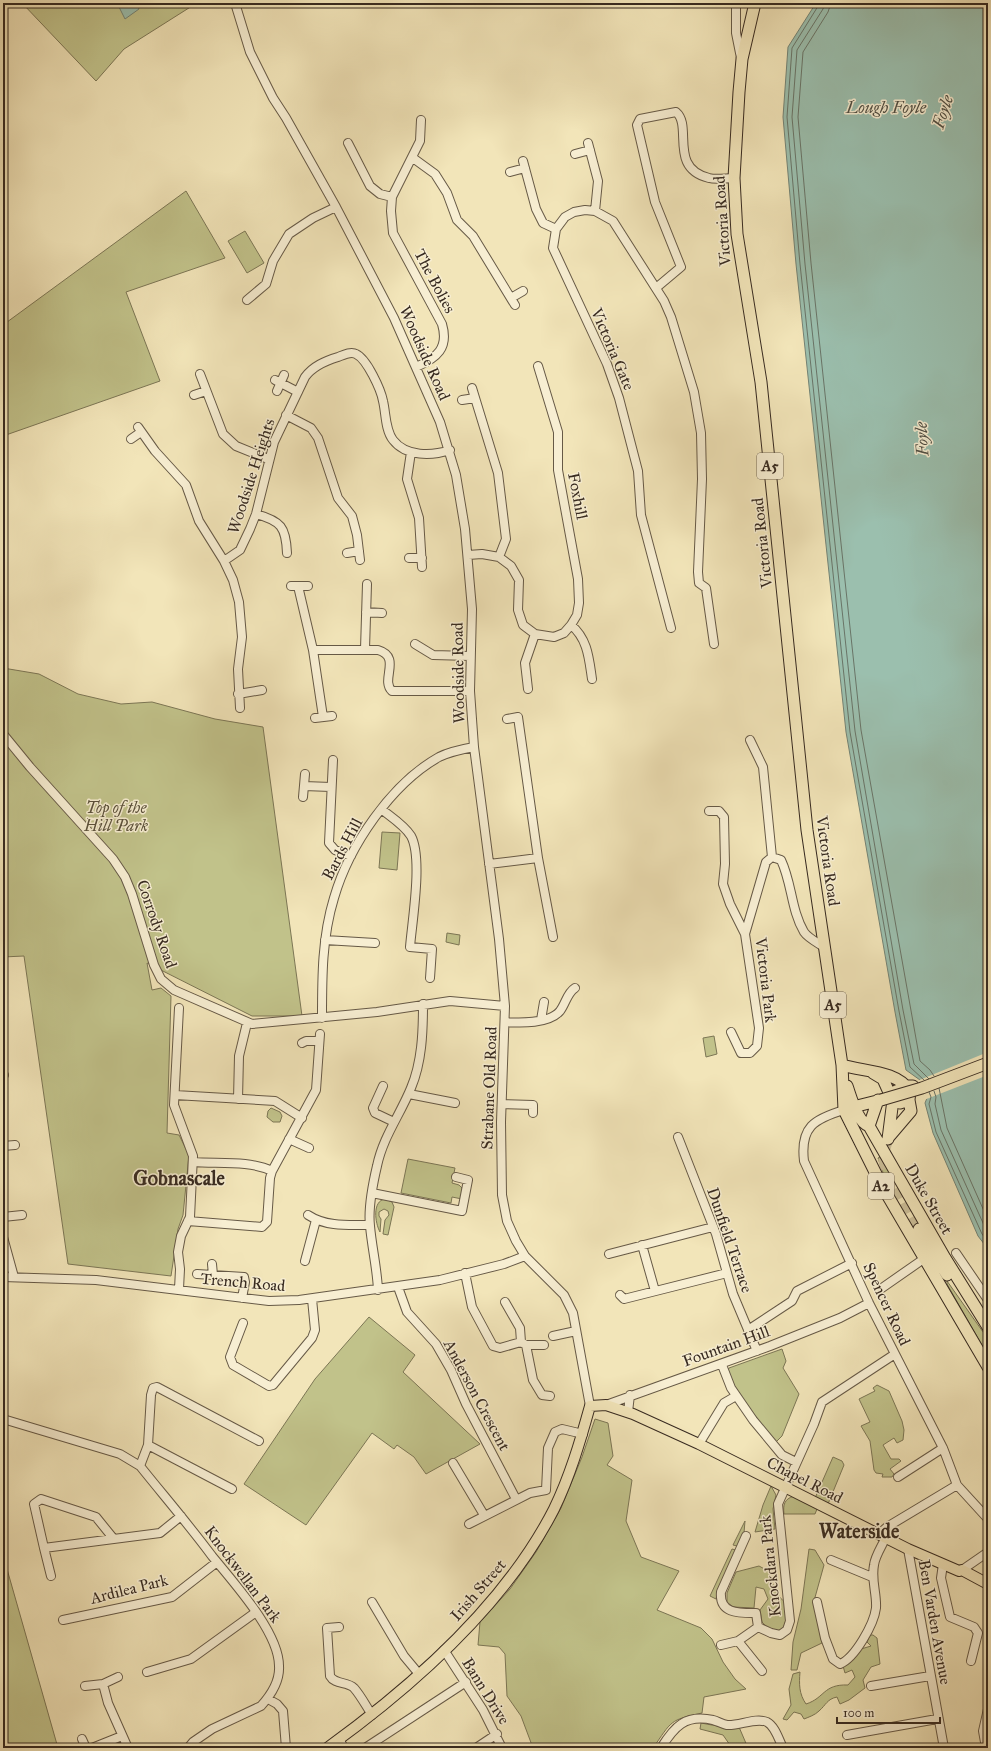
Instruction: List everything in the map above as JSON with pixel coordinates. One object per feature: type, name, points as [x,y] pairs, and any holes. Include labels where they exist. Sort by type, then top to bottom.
[{"type":"highway","name":"Victoria Road","points":[[755,3],[742,59],[734,178],[737,234],[761,382],[807,830],[843,1080],[849,1108]]},
{"type":"highway","points":[[849,1108],[922,1088],[988,1063]]},
{"type":"highway","points":[[842,1065],[896,1078],[907,1086]]},
{"type":"highway","points":[[871,1072],[883,1079],[892,1098],[893,1107],[888,1140],[911,1111],[909,1100]]},
{"type":"highway","points":[[907,1086],[922,1086],[909,1100],[900,1103],[892,1098],[894,1092],[907,1086]]},
{"type":"highway","points":[[869,1126],[879,1100]]},
{"type":"highway","name":"Duke Street","points":[[849,1108],[869,1126],[945,1258],[988,1328]]},
{"type":"highway","name":"Duke Street","points":[[849,1108],[882,1186],[988,1367]]},
{"type":"highway","name":"Duke Street","points":[[919,1229],[953,1284],[976,1308]]},
{"type":"highway","name":"Duke Street","points":[[937,1260],[957,1313]]},
{"type":"main road","name":"Fountain Hill","points":[[590,1406],[606,1405]]},
{"type":"main road","name":"Chapel Road","points":[[606,1405],[628,1412],[699,1444],[882,1536],[959,1571],[962,1570],[965,1573],[988,1584]]},
{"type":"main road","name":"Irish Street","points":[[327,1748],[342,1744],[372,1715],[419,1674],[480,1614],[507,1582],[531,1548],[559,1496],[570,1471],[583,1434],[590,1406]]},
{"type":"street","name":"Woodside Road","points":[[235,3],[250,52],[273,98],[336,208],[394,318],[440,422],[450,450],[461,501],[468,555],[472,609],[470,691],[474,747]]},
{"type":"street","points":[[736,3],[736,33],[742,59]]},
{"type":"street","points":[[656,288],[680,267],[655,202],[637,125],[640,119],[676,112],[682,120],[682,143],[686,160],[690,167],[709,178],[734,178]]},
{"type":"street","name":"The Bolies","points":[[416,367],[436,356],[443,347],[444,332],[442,324],[393,234],[391,211],[392,197],[399,181],[413,158],[420,141],[421,120]]},
{"type":"street","points":[[412,129],[421,129]]},
{"type":"street","points":[[575,154],[589,146],[598,181],[595,211]]},
{"type":"street","points":[[343,154],[350,147],[370,186],[380,194],[392,197]]},
{"type":"street","points":[[413,158],[435,174],[447,193],[457,220],[473,236],[513,301],[523,291]]},
{"type":"street","points":[[510,172],[524,164],[536,209],[543,223],[556,229],[565,217],[574,212],[585,210],[595,211],[613,221],[656,288],[672,317],[699,411],[702,479],[698,572],[699,583],[706,588],[714,644]]},
{"type":"street","points":[[247,300],[266,284],[273,261],[289,234],[313,218],[336,208]]},
{"type":"street","name":"Victoria Gate","points":[[556,229],[553,248],[607,364],[619,398],[638,471],[641,515],[671,628]]},
{"type":"street","name":"Woodside Heights","points":[[224,561],[240,550],[256,514],[268,459],[286,415],[310,370],[328,360],[351,353],[356,354],[364,360],[383,399],[389,433],[393,440],[402,448],[411,452],[432,454],[450,450]]},
{"type":"street","name":"Foxhill","points":[[549,369],[539,369],[558,432],[558,470],[578,579],[579,603],[577,616],[571,625]]},
{"type":"street","points":[[200,374],[222,434],[236,446],[268,459]]},
{"type":"street","points":[[279,382],[298,392]]},
{"type":"street","points":[[472,388],[498,473],[506,539],[499,556]]},
{"type":"street","points":[[194,395],[206,391]]},
{"type":"street","points":[[462,400],[475,398]]},
{"type":"street","name":"Woodside Heights","points":[[286,415],[311,428],[318,438],[338,498],[352,516],[360,555],[347,553]]},
{"type":"street","name":"Woodside Heights","points":[[131,439],[139,429],[155,451],[186,485],[199,521],[224,561],[233,580],[239,602],[242,637],[238,669],[238,694],[240,708]]},
{"type":"street","points":[[411,452],[407,479],[420,518],[422,567]]},
{"type":"street","points":[[256,514],[272,519],[282,526],[286,535],[289,550]]},
{"type":"street","points":[[468,555],[482,554],[499,556],[512,566],[518,580],[518,610],[523,625],[535,634],[554,637],[564,633],[571,625],[582,637],[587,650],[592,679]]},
{"type":"street","points":[[409,558],[422,558]]},
{"type":"street","points":[[365,649],[367,584]]},
{"type":"street","points":[[308,586],[295,586],[313,650],[323,717]]},
{"type":"street","points":[[366,612],[382,613]]},
{"type":"street","points":[[528,689],[525,663],[535,634]]},
{"type":"street","points":[[415,644],[433,655],[470,656]]},
{"type":"street","points":[[313,650],[365,649],[378,650],[388,654],[390,662],[389,686],[392,691],[470,691]]},
{"type":"street","points":[[238,694],[262,690]]},
{"type":"street","points":[[507,719],[518,717],[538,858],[553,937]]},
{"type":"street","name":"Corrody Road","points":[[3,734],[30,767],[113,859],[121,871],[132,894],[154,965],[161,978],[174,990],[252,1024],[377,1012],[450,1001],[505,1006]]},
{"type":"street","points":[[750,740],[763,767],[772,857],[781,860],[786,871],[798,916],[805,933],[824,947]]},
{"type":"street","name":"Bards Hill","points":[[322,1018],[322,967],[325,940],[333,898],[351,856],[381,809],[398,789],[417,771],[441,756],[474,747]]},
{"type":"street","name":"Strabane Old Road","points":[[474,747],[499,939],[505,1006],[502,1104],[502,1195],[507,1220],[525,1256],[566,1299],[573,1313],[590,1406]]},
{"type":"street","points":[[333,760],[329,843],[335,850],[351,856]]},
{"type":"street","points":[[304,797],[305,774]]},
{"type":"street","points":[[304,786],[331,787]]},
{"type":"street","points":[[381,809],[405,828],[412,838],[416,870],[410,947],[432,949],[430,978]]},
{"type":"street","points":[[709,811],[719,811],[724,817],[725,864],[722,884],[745,934]]},
{"type":"street","name":"Victoria Park","points":[[731,1032],[741,1053],[750,1053],[757,1046],[759,1028],[745,934],[766,862],[772,857]]},
{"type":"street","points":[[489,864],[538,858]]},
{"type":"street","points":[[325,940],[375,943]]},
{"type":"street","points":[[505,1022],[551,1018],[559,1012],[570,992],[575,988]]},
{"type":"street","points":[[541,1020],[544,1002]]},
{"type":"street","points":[[378,1290],[377,1269],[370,1225],[372,1193],[380,1152],[409,1094],[421,1050],[423,1004]]},
{"type":"street","points":[[179,1008],[174,1105],[191,1150],[193,1162],[188,1221],[179,1244],[179,1289]]},
{"type":"street","points":[[179,1019],[188,1020]]},
{"type":"street","points":[[238,1099],[240,1056],[247,1023]]},
{"type":"street","points":[[188,1221],[262,1227],[267,1222],[270,1178],[272,1171],[316,1090],[320,1038],[302,1043]]},
{"type":"street","points":[[383,1086],[373,1108],[376,1113],[394,1122]]},
{"type":"street","points":[[409,1094],[455,1103]]},
{"type":"street","points":[[175,1095],[275,1101],[302,1118]]},
{"type":"street","points":[[502,1104],[533,1105],[533,1113]]},
{"type":"street","name":"Spencer Road","points":[[849,1108],[820,1118],[810,1126],[804,1138],[804,1161],[869,1302],[942,1448],[957,1485],[988,1519]]},
{"type":"street","name":"Dunfield Terrace","points":[[678,1138],[713,1227],[733,1294],[757,1351]]},
{"type":"street","points":[[289,1139],[309,1148]]},
{"type":"street","points":[[3,1146],[15,1145]]},
{"type":"street","points":[[193,1162],[264,1167],[272,1171]]},
{"type":"street","points":[[372,1193],[462,1211],[468,1180],[456,1177]]},
{"type":"street","points":[[3,1217],[22,1215]]},
{"type":"street","points":[[308,1215],[316,1220],[332,1224],[370,1225]]},
{"type":"street","points":[[305,1261],[316,1220]]},
{"type":"street","points":[[609,1254],[642,1244],[713,1227]]},
{"type":"street","points":[[3,1237],[14,1277]]},
{"type":"street","points":[[642,1244],[655,1291]]},
{"type":"street","points":[[956,1253],[988,1300]]},
{"type":"street","name":"Trench Road","points":[[3,1277],[96,1280],[269,1301],[312,1299],[440,1280],[504,1264],[525,1256]]},
{"type":"street","points":[[882,1288],[925,1258]]},
{"type":"street","points":[[748,1330],[792,1301],[797,1291],[852,1263]]},
{"type":"street","points":[[212,1264],[213,1274]]},
{"type":"street","points":[[465,1273],[472,1307],[493,1346],[500,1348],[524,1343],[544,1345]]},
{"type":"street","points":[[620,1295],[624,1299],[727,1273]]},
{"type":"street","points":[[197,1274],[244,1277],[245,1282],[242,1298]]},
{"type":"street","name":"Anderson Crescent","points":[[398,1287],[408,1312],[436,1344],[452,1370],[469,1410],[516,1499]]},
{"type":"street","points":[[243,1323],[230,1357],[233,1365],[269,1386],[273,1385],[312,1338],[315,1330],[312,1299]]},
{"type":"street","points":[[505,1302],[520,1328],[532,1380],[542,1395],[550,1396]]},
{"type":"street","name":"Fountain Hill","points":[[606,1405],[630,1395],[757,1351],[840,1318],[869,1302]]},
{"type":"street","points":[[553,1336],[576,1331]]},
{"type":"street","points":[[785,1487],[822,1402],[895,1354]]},
{"type":"street","points":[[722,1364],[736,1396],[782,1455],[796,1462]]},
{"type":"street","points":[[140,1466],[148,1445],[151,1395],[153,1388],[157,1387],[258,1441]]},
{"type":"street","points":[[628,1412],[630,1395]]},
{"type":"street","points":[[699,1444],[724,1403],[736,1396]]},
{"type":"street","name":"Knockwellan Park","points":[[3,1419],[120,1454],[140,1466],[256,1612],[270,1635],[280,1664],[277,1682],[268,1699],[261,1706],[202,1735],[188,1748]]},
{"type":"street","points":[[469,1524],[516,1499],[530,1493],[546,1490],[548,1448],[556,1432],[562,1429],[583,1434]]},
{"type":"street","points":[[148,1445],[232,1489]]},
{"type":"street","points":[[898,1477],[942,1448]]},
{"type":"street","points":[[453,1463],[484,1515]]},
{"type":"street","points":[[817,1602],[825,1638],[833,1659],[840,1664],[846,1662],[860,1643],[874,1617],[876,1608],[872,1577],[874,1563],[882,1536],[893,1523],[957,1485]]},
{"type":"street","name":"Knockdara Park","points":[[746,1536],[721,1592],[723,1606],[732,1612],[756,1613],[758,1627],[780,1635],[787,1630],[790,1621],[778,1504],[785,1487]]},
{"type":"street","points":[[51,1576],[34,1504],[41,1499],[96,1517],[113,1538]]},
{"type":"street","points":[[44,1548],[160,1533],[181,1516]]},
{"type":"street","name":"Ben Varden Avenue","points":[[908,1548],[937,1719],[944,1748]]},
{"type":"street","points":[[962,1570],[988,1552]]},
{"type":"street","points":[[831,1560],[872,1577]]},
{"type":"street","name":"Ardilea Park","points":[[63,1620],[172,1597],[217,1562]]},
{"type":"street","points":[[943,1564],[941,1578],[950,1617],[974,1627],[978,1633],[971,1661]]},
{"type":"street","points":[[372,1602],[404,1656],[419,1674]]},
{"type":"street","points":[[147,1672],[191,1659],[256,1612]]},
{"type":"street","points":[[339,1627],[327,1628],[330,1676],[333,1680],[348,1684],[354,1688],[372,1715]]},
{"type":"street","points":[[721,1645],[738,1641],[758,1627]]},
{"type":"street","points":[[738,1641],[762,1671]]},
{"type":"street","name":"Bann Drive","points":[[444,1650],[466,1682],[497,1734],[502,1748]]},
{"type":"street","points":[[871,1686],[930,1676]]},
{"type":"street","points":[[86,1686],[103,1684],[118,1677]]},
{"type":"street","points":[[365,1748],[466,1682]]},
{"type":"street","points":[[103,1684],[108,1703],[128,1748]]},
{"type":"street","points":[[268,1699],[277,1704],[284,1711],[286,1748]]},
{"type":"street","points":[[986,1748],[983,1731],[988,1709]]},
{"type":"street","points":[[661,1748],[671,1732],[680,1724],[697,1718],[727,1725],[766,1721],[771,1725],[783,1748]]},
{"type":"street","points":[[847,1735],[937,1719]]},
{"type":"street","points":[[476,1748],[497,1734]]},
{"type":"street","points":[[92,1748],[122,1736]]},
{"type":"street","points":[[82,1739],[86,1748]]},
{"type":"green space","points":[[22,3],[191,3],[192,6],[124,49],[96,81]]},
{"type":"green space","points":[[186,191],[225,258],[126,292],[160,381],[3,436],[3,325]]},
{"type":"green space","points":[[245,231],[264,263],[247,273],[228,241]]},
{"type":"green space","name":"Top of the Hill Park","points":[[3,668],[39,674],[78,694],[121,704],[152,702],[215,719],[263,727],[302,1016],[252,1016],[147,963],[152,990],[161,988],[171,996],[167,1133],[179,1135],[189,1155],[183,1215],[178,1229],[171,1276],[68,1264],[24,956],[3,957]]},
{"type":"green space","points":[[382,832],[400,833],[397,870],[379,868]]},
{"type":"green space","points":[[447,933],[460,935],[459,945],[446,942]]},
{"type":"green space","points":[[714,1036],[717,1054],[706,1057],[703,1038]]},
{"type":"green space","points":[[271,1108],[280,1112],[282,1116],[280,1122],[273,1122],[267,1117],[268,1111]]},
{"type":"green space","points":[[880,1157],[896,1181],[888,1187],[878,1158]]},
{"type":"green space","points":[[408,1159],[455,1168],[452,1183],[459,1185],[462,1188],[462,1199],[452,1197],[451,1203],[401,1193]]},
{"type":"green space","points":[[385,1199],[392,1202],[394,1207],[388,1235],[383,1234],[385,1220],[389,1215],[388,1211],[384,1209],[379,1212],[381,1219],[380,1232],[376,1218],[376,1208],[381,1201]]},
{"type":"green space","points":[[947,1281],[988,1339],[988,1356],[947,1284]]},
{"type":"green space","points":[[369,1317],[415,1355],[403,1372],[480,1444],[426,1474],[414,1457],[397,1445],[394,1449],[372,1433],[306,1525],[244,1484],[315,1379]]},
{"type":"green space","points":[[782,1349],[786,1361],[783,1368],[799,1394],[782,1436],[775,1443],[726,1374],[729,1368]]},
{"type":"green space","points":[[877,1385],[889,1391],[902,1421],[904,1430],[903,1440],[897,1443],[894,1438],[883,1445],[891,1459],[899,1459],[901,1461],[890,1469],[894,1474],[892,1477],[882,1477],[883,1474],[876,1473],[874,1470],[870,1441],[861,1426],[870,1422],[859,1399],[875,1391],[873,1388]]},
{"type":"green space","points":[[595,1419],[608,1423],[613,1456],[607,1465],[632,1480],[626,1521],[641,1557],[679,1571],[657,1610],[701,1628],[712,1639],[723,1662],[735,1679],[746,1689],[704,1697],[702,1713],[677,1720],[672,1723],[653,1748],[533,1748],[521,1716],[507,1696],[505,1654],[499,1647],[478,1645],[480,1622],[510,1589],[536,1552],[561,1508],[582,1457]]},
{"type":"green space","points":[[833,1457],[842,1461],[844,1465],[828,1504],[815,1498]]},
{"type":"green space","points":[[771,1486],[776,1495],[773,1509],[775,1529],[755,1532],[763,1505]]},
{"type":"green space","points":[[794,1496],[817,1509],[815,1514],[784,1514],[786,1501]]},
{"type":"green space","points":[[745,1521],[744,1533],[737,1546],[733,1545]]},
{"type":"green space","points":[[732,1549],[736,1550],[718,1589],[716,1599],[710,1596]]},
{"type":"green space","points":[[809,1549],[815,1550],[824,1565],[814,1601],[822,1643],[801,1653],[797,1670],[791,1670],[793,1642],[801,1609]]},
{"type":"green space","points":[[3,1555],[58,1748],[3,1748]]},
{"type":"green space","points":[[759,1566],[770,1572],[775,1589],[786,1603],[787,1610],[785,1623],[783,1628],[779,1631],[769,1629],[762,1622],[760,1610],[768,1599],[764,1589],[756,1587],[754,1608],[733,1607],[727,1602],[727,1593],[736,1572]]},
{"type":"green space","points":[[870,1635],[877,1638],[880,1664],[871,1667],[863,1680],[865,1688],[849,1700],[840,1704],[837,1697],[831,1699],[812,1716],[804,1719],[801,1714],[794,1712],[787,1720],[783,1719],[791,1705],[789,1689],[793,1674],[800,1672],[800,1689],[806,1704],[829,1689],[840,1685],[848,1685],[855,1677],[852,1670],[845,1673],[843,1666],[861,1649],[871,1646],[867,1642]]},
{"type":"green space","points":[[701,1723],[728,1728],[739,1727],[748,1748],[732,1748],[723,1735],[700,1729]]},
{"type":"water","points":[[117,3],[136,3],[139,9],[125,19]]},
{"type":"water","name":"Lough Foyle","points":[[816,3],[988,3],[988,1249],[978,1236],[933,1133],[925,1103],[927,1098],[920,1080],[906,1070],[846,732],[796,264],[783,117],[788,47]]},
{"type":"pier","points":[[988,1052],[988,1075],[924,1100],[925,1098],[917,1081]]},
{"type":"tunnel","points":[[887,1142],[883,1155],[885,1165],[919,1229]]},
{"type":"district","name":"Gobnascale","points":[[179,1178]]},
{"type":"district","name":"Waterside","points":[[859,1531]]},
{"type":"water label","name":"Foyle","points":[[943,112]]},
{"type":"water label","name":"Foyle","points":[[922,439]]}]
